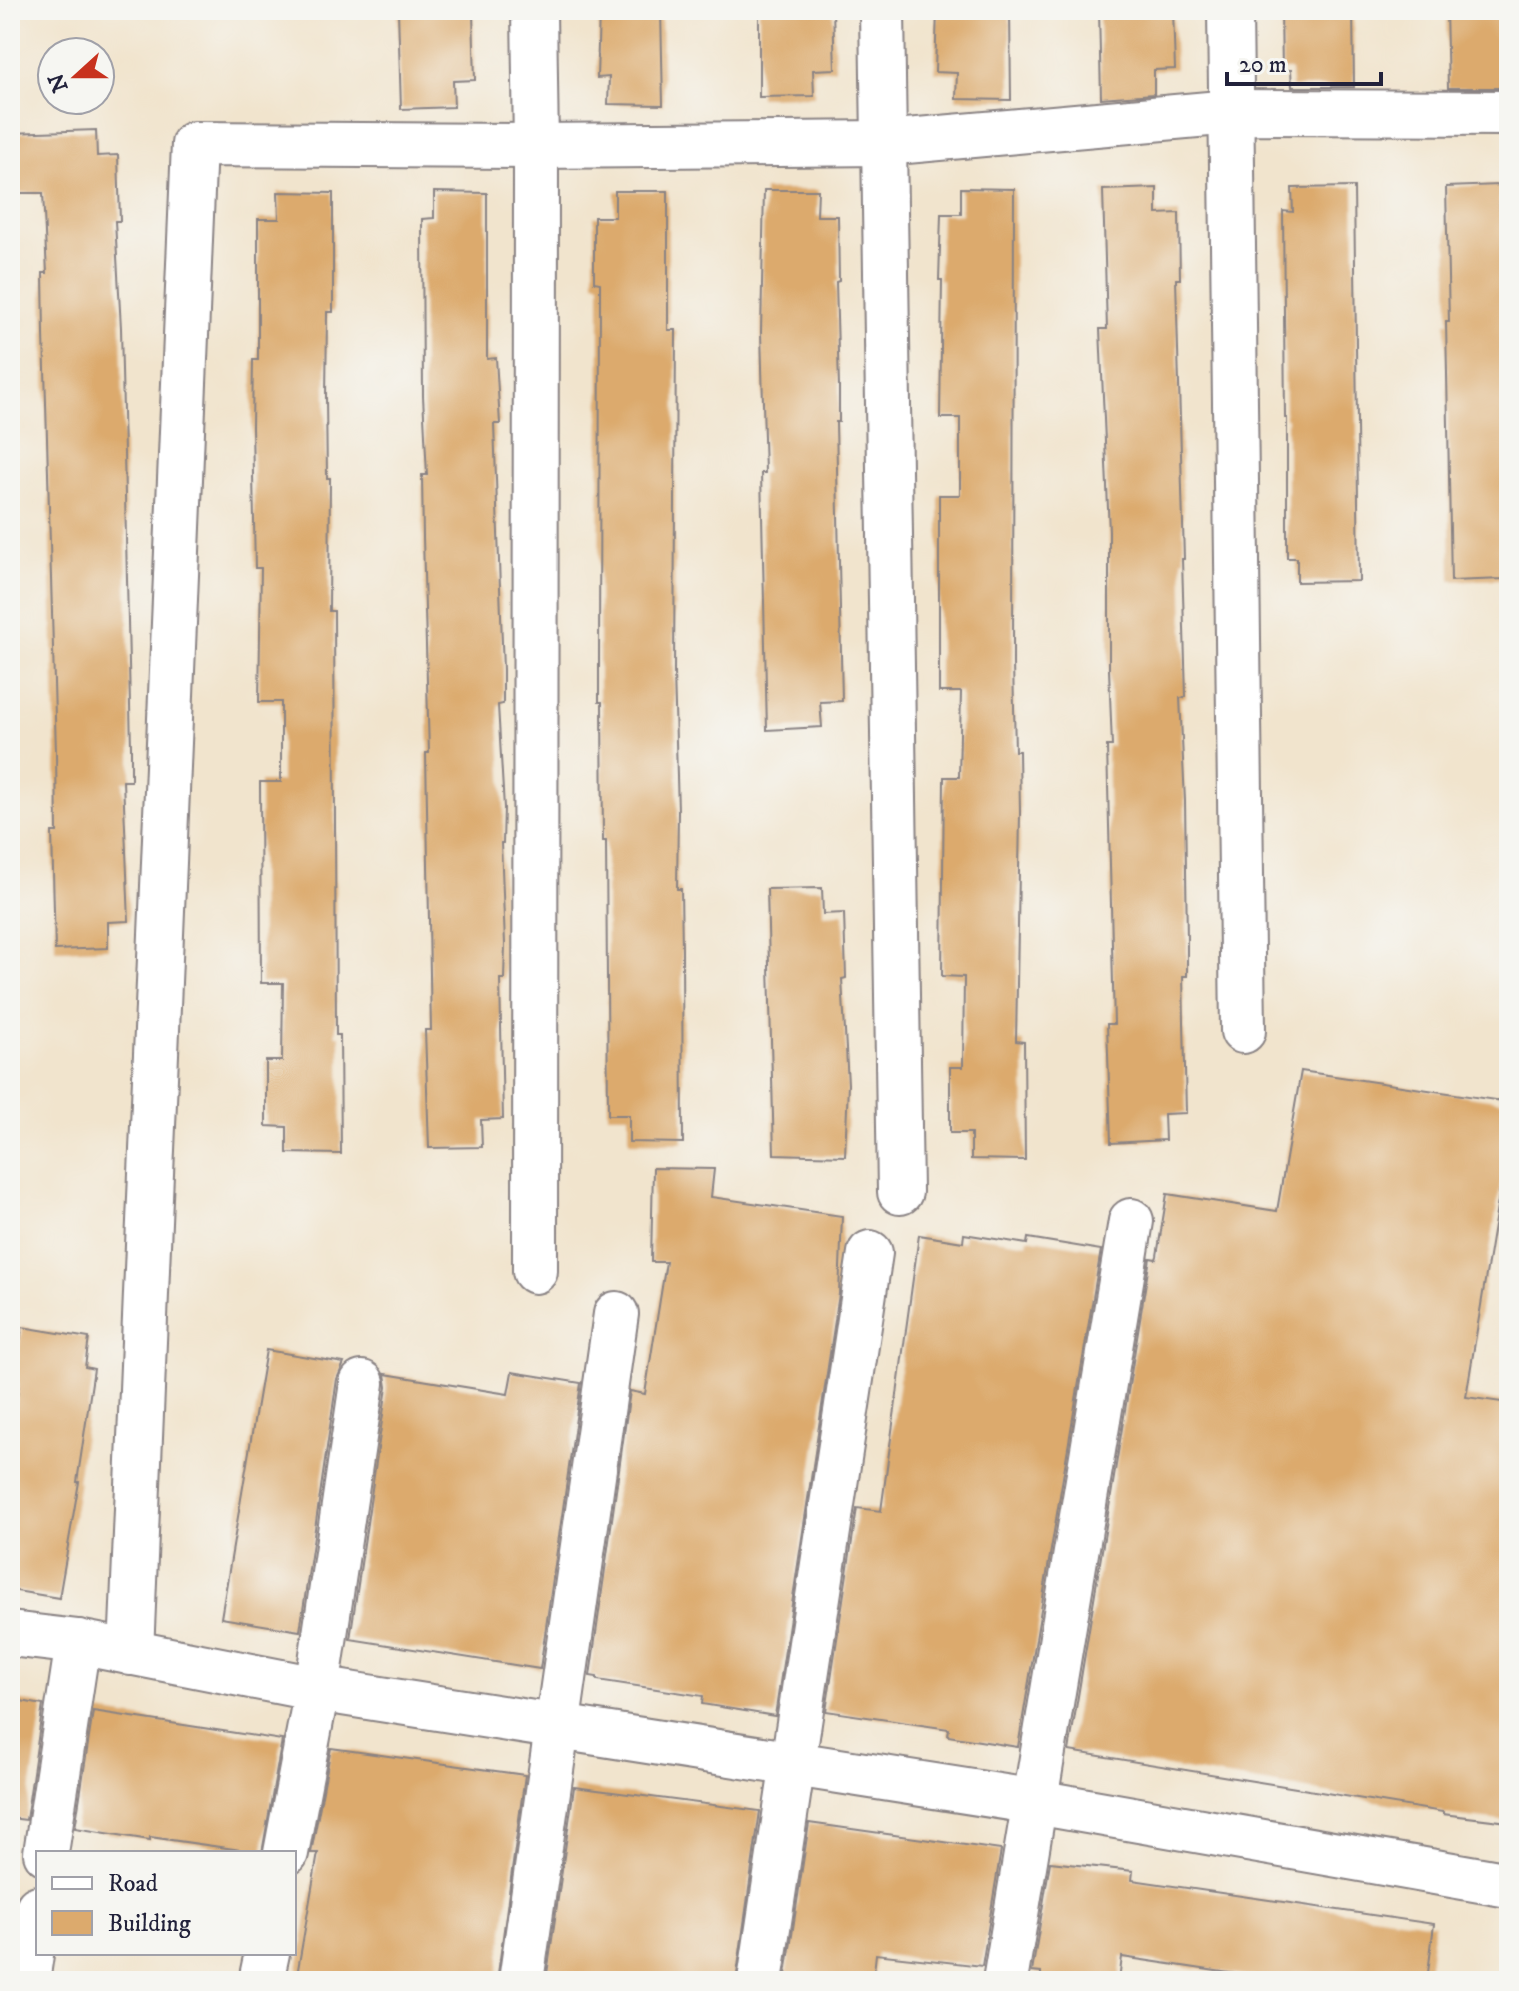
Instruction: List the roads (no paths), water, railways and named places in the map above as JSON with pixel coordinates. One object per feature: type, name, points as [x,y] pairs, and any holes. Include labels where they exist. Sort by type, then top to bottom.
[{"type":"street","points":[[534,10],[535,1271]]},
{"type":"street","points":[[882,10],[900,1192]]},
{"type":"street","points":[[1230,10],[1243,1031]]},
{"type":"street","points":[[131,1653],[194,144],[536,146],[884,143],[1231,112],[1509,113]]},
{"type":"street","points":[[1005,1981],[1131,1221]]},
{"type":"street","points":[[760,1981],[870,1253]]},
{"type":"street","points":[[521,1981],[616,1314]]},
{"type":"street","points":[[286,1851],[317,1689],[362,1383]]},
{"type":"street","points":[[10,1634],[78,1642],[317,1689],[1036,1802],[1509,1885]]},
{"type":"street","points":[[46,1851],[78,1642]]},
{"type":"street","points":[[27,1981],[36,1921]]},
{"type":"street","points":[[261,1981],[267,1955]]}]
